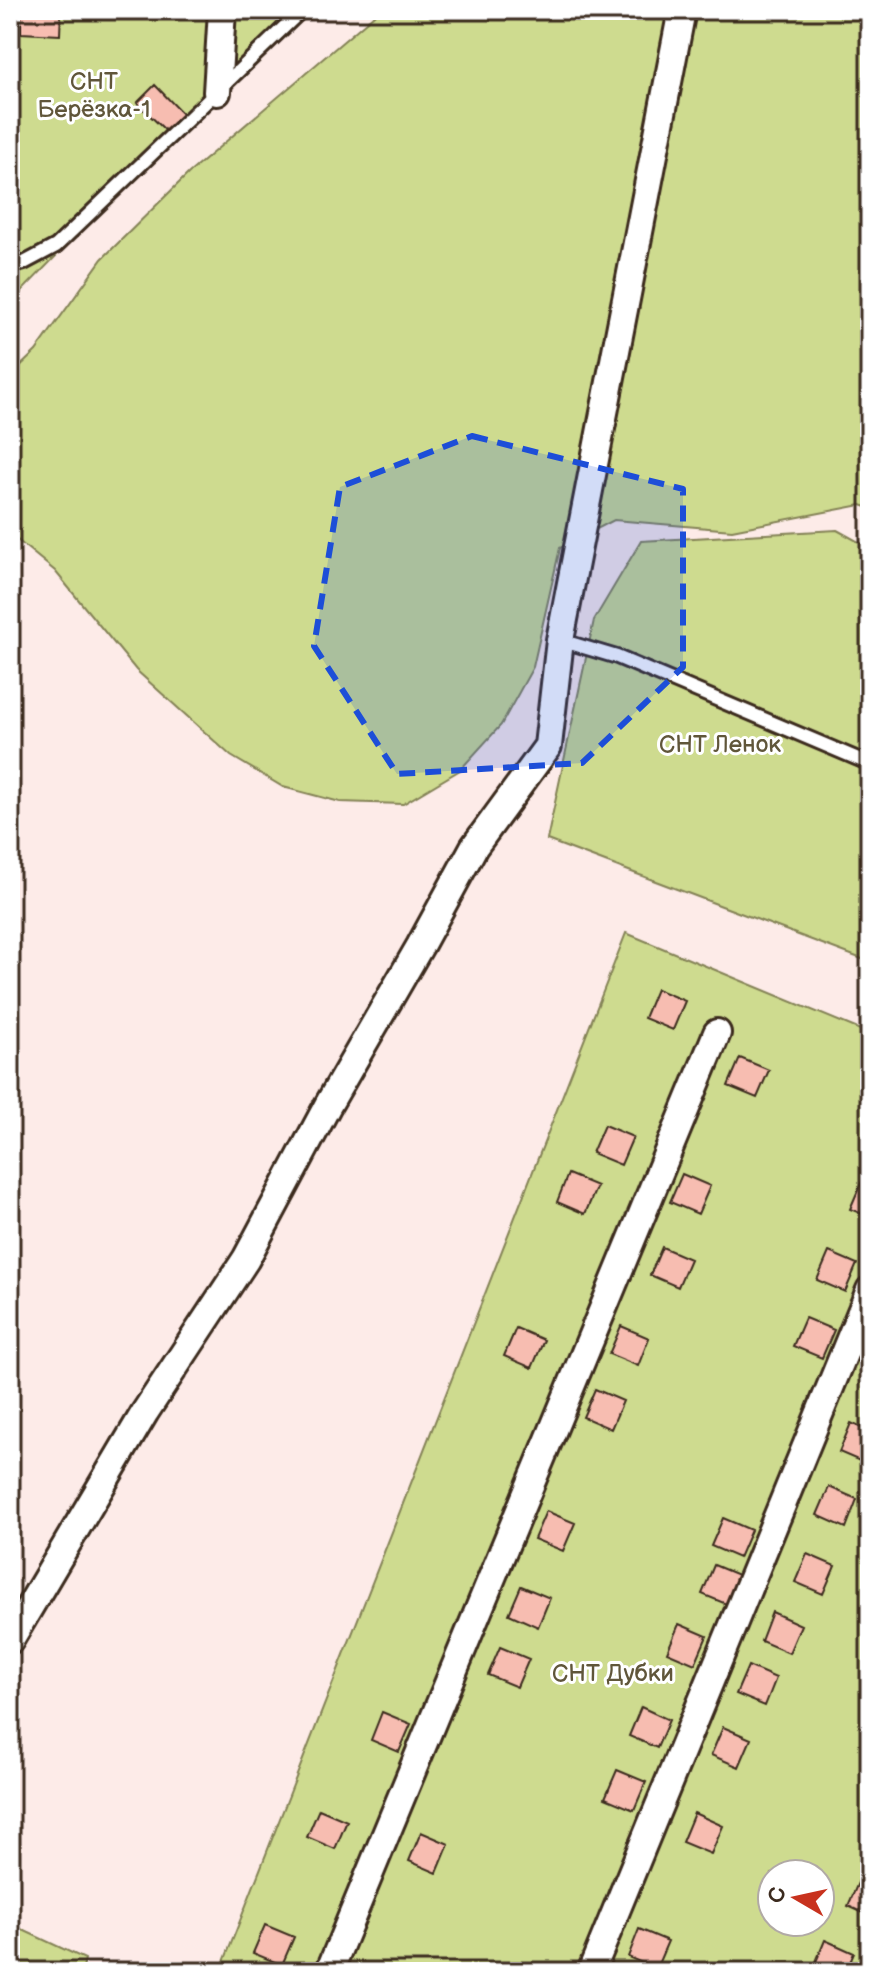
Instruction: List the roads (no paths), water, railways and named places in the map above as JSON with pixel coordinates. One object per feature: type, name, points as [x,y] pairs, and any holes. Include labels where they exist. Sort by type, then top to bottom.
[{"type":"street","points":[[217,92],[222,10]]},
{"type":"street","points":[[10,1640],[145,1412],[246,1259],[328,1105],[474,847],[548,746],[560,640],[682,10]]},
{"type":"street","points":[[329,1972],[717,1033]]},
{"type":"street","points":[[591,1972],[870,1290]]},
{"type":"lane","points":[[10,267],[56,246],[302,10]]},
{"type":"lane","points":[[560,640],[617,657],[870,764]]},
{"type":"park label","name":"СНТ Берёзка-1","points":[[94,95]]},
{"type":"park label","name":"СНТ Ленок","points":[[720,744]]},
{"type":"park label","name":"СНТ Дубки","points":[[613,1673]]}]
